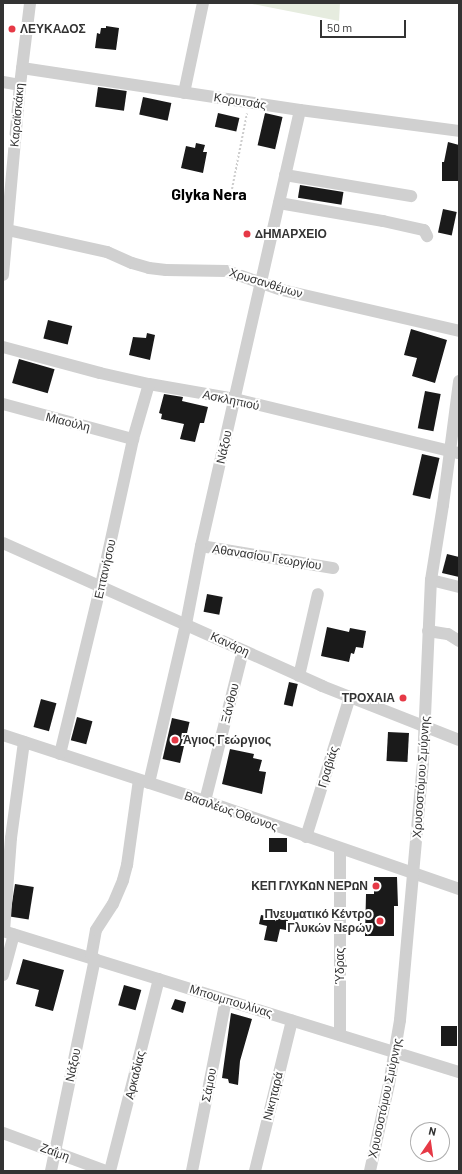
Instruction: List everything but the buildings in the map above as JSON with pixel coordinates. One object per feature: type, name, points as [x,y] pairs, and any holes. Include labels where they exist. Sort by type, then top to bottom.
[{"type":"street","name":"Καραϊσκάκη","points":[[3,275],[5,229],[30,3]]},
{"type":"street","points":[[184,93],[203,3]]},
{"type":"street","name":"Κορυτσάς","points":[[22,68],[249,103],[459,131]]},
{"type":"street","points":[[3,82],[20,85]]},
{"type":"street","name":"Νάξου","points":[[51,1171],[93,959],[96,930],[117,896],[127,865],[128,854],[144,781],[186,624],[201,546],[300,110]]},
{"type":"street","points":[[285,175],[411,196]]},
{"type":"street","points":[[279,203],[383,221],[424,230],[427,236]]},
{"type":"street","name":"Χρυσανθέμων","points":[[5,229],[107,252],[144,267],[166,270],[218,270],[242,275],[282,290],[459,331]]},
{"type":"street","name":"Ασκληπιού","points":[[3,348],[149,384],[235,399],[455,452]]},
{"type":"street","name":"Χρυσοστόμου Σμύρνης","points":[[370,1171],[395,1052],[404,977],[425,727],[431,580],[455,452],[459,380]]},
{"type":"street","name":"Επτανήσου","points":[[60,754],[101,585],[133,439],[149,384]]},
{"type":"street","name":"Μιαούλη","points":[[3,404],[133,439]]},
{"type":"street","name":"Κανάρη","points":[[3,543],[101,585],[299,676],[459,740]]},
{"type":"street","name":"Αθανασίου Γεωργίου","points":[[201,546],[333,568]]},
{"type":"street","points":[[431,580],[459,587]]},
{"type":"street","points":[[299,676],[318,594]]},
{"type":"street","points":[[428,631],[448,634],[459,641]]},
{"type":"street","name":"Ξάνθου","points":[[205,801],[243,651]]},
{"type":"street","name":"Γραβιάς","points":[[306,837],[350,697]]},
{"type":"street","name":"Βασιλέως Όθωνος","points":[[3,735],[205,801],[413,875],[459,889]]},
{"type":"street","points":[[3,975],[7,932],[11,838],[24,742]]},
{"type":"street","name":"Ύδρας","points":[[340,849],[340,1035]]},
{"type":"street","name":"Μπουμπουλίνας","points":[[7,932],[459,1072]]},
{"type":"street","name":"Αρκαδίας","points":[[110,1171],[159,979]]},
{"type":"street","name":"Σάμου","points":[[192,1171],[226,1000]]},
{"type":"street","name":"Νικηταρά","points":[[255,1171],[292,1020]]},
{"type":"street","name":"Ζαΐμη","points":[[3,1133],[106,1171]]},
{"type":"path","points":[[232,189],[249,103]]},
{"type":"shaded area","points":[[247,3],[340,3],[339,21]]},
{"type":"place","name":"ΛΕΥΚΑΔΟΣ","points":[[12,29]]},
{"type":"place","name":"ΔΗΜΑΡΧΕΙΟ","points":[[247,234]]},
{"type":"place","name":"ΤΡΟΧΑΙΑ","points":[[403,698]]},
{"type":"place","name":"Άγιος Γεώργιος","points":[[175,740]]},
{"type":"place","name":"ΚΕΠ ΓΛΥΚΩΝ ΝΕΡΩΝ","points":[[376,886]]},
{"type":"place","name":"Πνευματικό Κέντρο Γλυκών Νερών","points":[[380,921]]},
{"type":"district","name":"Glyka Nera","points":[[209,194]]}]
